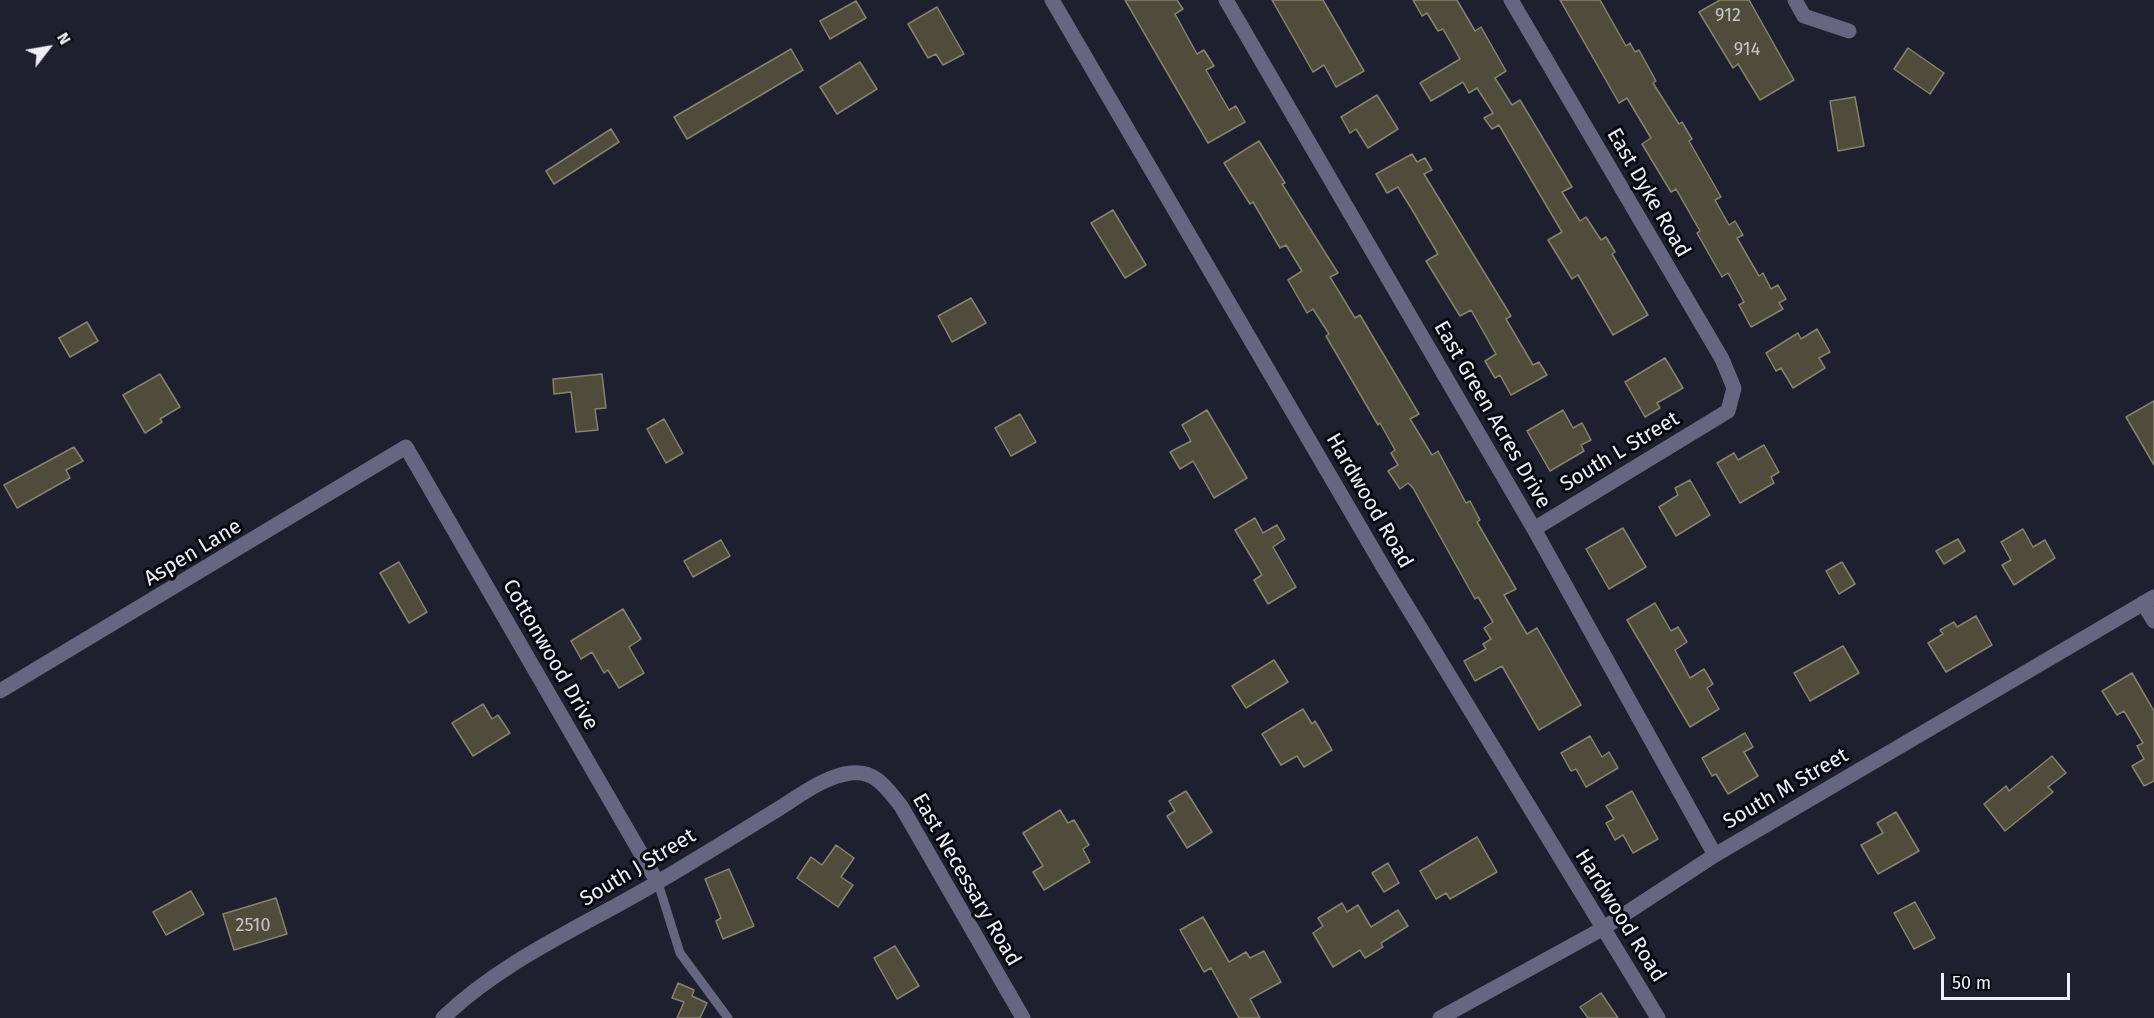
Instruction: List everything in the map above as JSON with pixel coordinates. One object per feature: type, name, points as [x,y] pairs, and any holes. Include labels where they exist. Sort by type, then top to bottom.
[{"type":"street","name":"Hardwood Road","points":[[1052,0],[1385,570],[1658,1018]]},
{"type":"street","name":"East Green Acres Drive","points":[[1226,0],[1534,529],[1714,855]]},
{"type":"street","name":"East Dyke Road","points":[[1511,0],[1722,359],[1734,388],[1728,411]]},
{"type":"street","points":[[1795,0],[1804,16],[1849,31]]},
{"type":"street","name":"South L Street","points":[[1534,529],[1728,411]]},
{"type":"street","name":"Aspen Lane","points":[[0,691],[345,486],[406,447]]},
{"type":"street","name":"Cottonwood Drive","points":[[406,447],[658,883]]},
{"type":"street","name":"South M Street","points":[[1440,1018],[1602,929],[1714,855],[2149,600]]},
{"type":"street","points":[[2149,600],[2154,621]]},
{"type":"street","name":"South J Street","points":[[443,1018],[462,999],[500,973],[658,883],[829,779],[863,772]]},
{"type":"street","name":"East Necessary Road","points":[[863,772],[882,783],[901,806],[1023,1018]]},
{"type":"lane","points":[[658,883],[680,953],[728,1018]]},
{"type":"building","points":[[1125,0],[1177,0],[1183,9],[1175,14],[1197,54],[1204,50],[1214,66],[1206,70],[1229,110],[1236,106],[1245,122],[1208,143]]},
{"type":"building","points":[[1272,0],[1323,0],[1364,71],[1336,87],[1324,65],[1313,72]]},
{"type":"building","points":[[1413,0],[1457,0],[1475,31],[1481,27],[1506,71],[1495,78],[1512,105],[1520,100],[1572,187],[1562,192],[1580,221],[1586,217],[1601,240],[1606,237],[1615,252],[1612,254],[1648,315],[1613,335],[1578,275],[1572,279],[1548,240],[1562,232],[1499,125],[1492,129],[1484,118],[1493,113],[1477,88],[1469,93],[1463,82],[1431,101],[1420,83],[1460,59],[1443,29],[1438,31],[1427,13],[1422,16]]},
{"type":"building","points":[[1560,0],[1600,0],[1626,46],[1630,43],[1635,52],[1639,50],[1656,81],[1653,83],[1679,124],[1682,122],[1692,139],[1689,141],[1721,197],[1715,200],[1729,225],[1735,221],[1743,235],[1737,238],[1759,276],[1763,273],[1771,289],[1778,285],[1786,299],[1779,303],[1783,309],[1751,327],[1739,305],[1744,302],[1728,273],[1722,277],[1697,233],[1700,231],[1676,189],[1671,192],[1642,144],[1651,138],[1627,98],[1619,103]]},
{"type":"building","points":[[1720,0],[1749,0],[1794,80],[1760,100],[1738,64],[1733,68],[1699,12]]},
{"type":"building","points":[[856,1],[866,18],[830,39],[820,21]]},
{"type":"building","points":[[937,7],[964,54],[943,65],[936,54],[928,58],[908,24]]},
{"type":"building","points":[[1908,48],[1944,73],[1930,94],[1894,69]]},
{"type":"building","points":[[791,49],[803,70],[687,139],[674,117]]},
{"type":"building","points":[[860,62],[877,89],[837,114],[820,87]]},
{"type":"building","points":[[1377,95],[1398,129],[1368,148],[1356,129],[1350,133],[1341,117]]},
{"type":"building","points":[[1855,97],[1864,146],[1838,151],[1830,101]]},
{"type":"building","points":[[611,129],[619,142],[554,184],[546,171]]},
{"type":"building","points":[[1259,141],[1285,183],[1282,184],[1338,273],[1330,277],[1355,318],[1360,315],[1419,414],[1410,419],[1432,455],[1438,451],[1466,503],[1470,501],[1480,520],[1477,522],[1516,589],[1504,595],[1527,634],[1537,628],[1581,705],[1539,730],[1502,666],[1475,681],[1464,661],[1486,649],[1483,644],[1491,639],[1484,628],[1493,622],[1478,597],[1475,599],[1413,488],[1408,483],[1400,489],[1388,471],[1398,465],[1391,453],[1395,450],[1326,336],[1329,334],[1313,309],[1307,313],[1288,280],[1302,271],[1286,245],[1280,248],[1253,202],[1250,204],[1224,163]]},
{"type":"building","points":[[1412,154],[1417,162],[1425,158],[1432,170],[1424,174],[1511,316],[1506,319],[1533,365],[1539,362],[1547,375],[1511,395],[1500,375],[1495,378],[1485,361],[1496,354],[1471,310],[1460,316],[1426,261],[1438,254],[1411,208],[1398,187],[1387,193],[1376,174]]},
{"type":"building","points":[[1113,210],[1146,265],[1125,278],[1091,223]]},
{"type":"building","points":[[971,298],[986,323],[952,342],[938,316]]},
{"type":"building","points":[[87,322],[98,341],[70,357],[59,338]]},
{"type":"building","points":[[1817,329],[1830,352],[1819,358],[1825,368],[1793,388],[1781,368],[1776,371],[1766,353],[1798,333],[1801,339]]},
{"type":"building","points":[[1665,358],[1683,388],[1657,403],[1660,408],[1645,417],[1625,382]]},
{"type":"building","points":[[160,374],[180,407],[160,419],[162,422],[145,433],[123,395]]},
{"type":"building","points":[[602,374],[606,408],[595,409],[598,430],[576,432],[571,392],[554,394],[553,379]]},
{"type":"building","points":[[2154,401],[2154,465],[2126,417]]},
{"type":"building","points":[[1207,410],[1247,478],[1214,498],[1193,461],[1180,469],[1170,452],[1191,441],[1182,425]]},
{"type":"building","points":[[1563,410],[1573,428],[1582,423],[1591,440],[1581,445],[1584,451],[1550,471],[1527,431]]},
{"type":"building","points":[[1020,414],[1036,442],[1011,456],[995,428]]},
{"type":"building","points":[[664,419],[683,453],[666,463],[647,429]]},
{"type":"building","points":[[1764,445],[1779,472],[1771,477],[1774,483],[1740,503],[1717,463],[1734,453],[1738,460]]},
{"type":"building","points":[[74,447],[83,461],[66,470],[70,478],[17,508],[4,485]]},
{"type":"building","points":[[1690,480],[1710,515],[1676,536],[1659,507],[1678,495],[1675,488]]},
{"type":"building","points":[[1255,518],[1263,533],[1277,525],[1285,539],[1273,547],[1296,587],[1268,604],[1254,580],[1262,575],[1235,530]]},
{"type":"building","points":[[1623,528],[1646,567],[1609,589],[1586,549]]},
{"type":"building","points":[[2023,529],[2033,547],[2045,540],[2055,558],[2014,585],[2002,565],[2011,560],[2001,542]]},
{"type":"building","points":[[1958,539],[1965,551],[1944,564],[1936,551]]},
{"type":"building","points":[[721,540],[730,556],[693,577],[684,561]]},
{"type":"building","points":[[399,562],[427,612],[409,623],[380,573]]},
{"type":"building","points":[[1842,562],[1855,584],[1839,594],[1826,571]]},
{"type":"building","points":[[1655,603],[1671,631],[1678,627],[1687,642],[1675,650],[1690,678],[1704,669],[1713,684],[1707,688],[1719,709],[1690,727],[1627,620]]},
{"type":"building","points":[[623,609],[641,639],[629,647],[644,673],[619,688],[608,670],[604,673],[592,652],[581,659],[571,641]]},
{"type":"building","points":[[1976,616],[1992,645],[1946,672],[1928,643],[1943,634],[1940,630],[1954,622],[1957,627]]},
{"type":"building","points":[[1843,646],[1859,673],[1810,701],[1794,673]]},
{"type":"building","points":[[1274,660],[1288,682],[1246,708],[1232,686]]},
{"type":"building","points":[[2132,673],[2154,711],[2154,781],[2144,786],[2132,766],[2144,759],[2137,746],[2143,743],[2124,711],[2117,715],[2102,691]]},
{"type":"building","points":[[483,704],[492,719],[498,715],[510,733],[473,756],[452,723]]},
{"type":"building","points":[[1303,709],[1312,724],[1315,721],[1332,750],[1304,767],[1297,756],[1281,765],[1262,734]]},
{"type":"building","points":[[1745,733],[1753,747],[1744,752],[1758,776],[1728,794],[1716,774],[1712,776],[1702,758]]},
{"type":"building","points":[[1590,736],[1602,757],[1609,752],[1618,768],[1586,787],[1576,769],[1571,771],[1561,753]]},
{"type":"building","points":[[2052,756],[2066,773],[2048,787],[2053,792],[2005,831],[1984,804],[2006,786],[2009,791]]},
{"type":"building","points":[[1186,791],[1212,832],[1187,848],[1167,816],[1175,811],[1169,801]]},
{"type":"building","points":[[1632,791],[1658,839],[1633,853],[1623,835],[1615,840],[1606,823],[1614,819],[1606,806]]},
{"type":"building","points":[[1060,810],[1068,823],[1074,820],[1089,845],[1083,849],[1090,862],[1044,890],[1033,872],[1043,866],[1023,833]]},
{"type":"building","points":[[1896,812],[1919,851],[1878,874],[1861,845],[1883,833],[1877,823]]},
{"type":"building","points":[[1477,837],[1497,872],[1450,899],[1446,893],[1436,899],[1420,871]]},
{"type":"building","points":[[836,845],[854,858],[841,877],[853,885],[838,907],[797,878],[811,857],[822,865]]},
{"type":"building","points":[[1388,863],[1399,883],[1384,892],[1372,873]]},
{"type":"building","points":[[729,869],[754,926],[723,939],[716,921],[721,918],[705,879]]},
{"type":"building","points":[[191,891],[204,914],[166,935],[153,912]]},
{"type":"building","points":[[276,898],[287,934],[234,950],[223,914]]},
{"type":"building","points":[[1915,902],[1935,938],[1914,949],[1894,913]]},
{"type":"building","points":[[1342,903],[1347,912],[1358,905],[1371,927],[1398,910],[1408,926],[1381,943],[1383,947],[1365,958],[1360,950],[1333,967],[1313,933],[1323,926],[1318,918]]},
{"type":"building","points":[[1203,917],[1229,962],[1246,952],[1250,958],[1264,951],[1281,982],[1250,999],[1260,1018],[1239,1018],[1211,968],[1204,972],[1180,930]]},
{"type":"building","points":[[895,946],[919,986],[897,999],[874,958]]},
{"type":"building","points":[[678,983],[694,990],[692,996],[707,1003],[700,1018],[677,1018],[684,1002],[672,998]]},
{"type":"building","points":[[1601,993],[1618,1018],[1588,1018],[1580,1007]]}]
